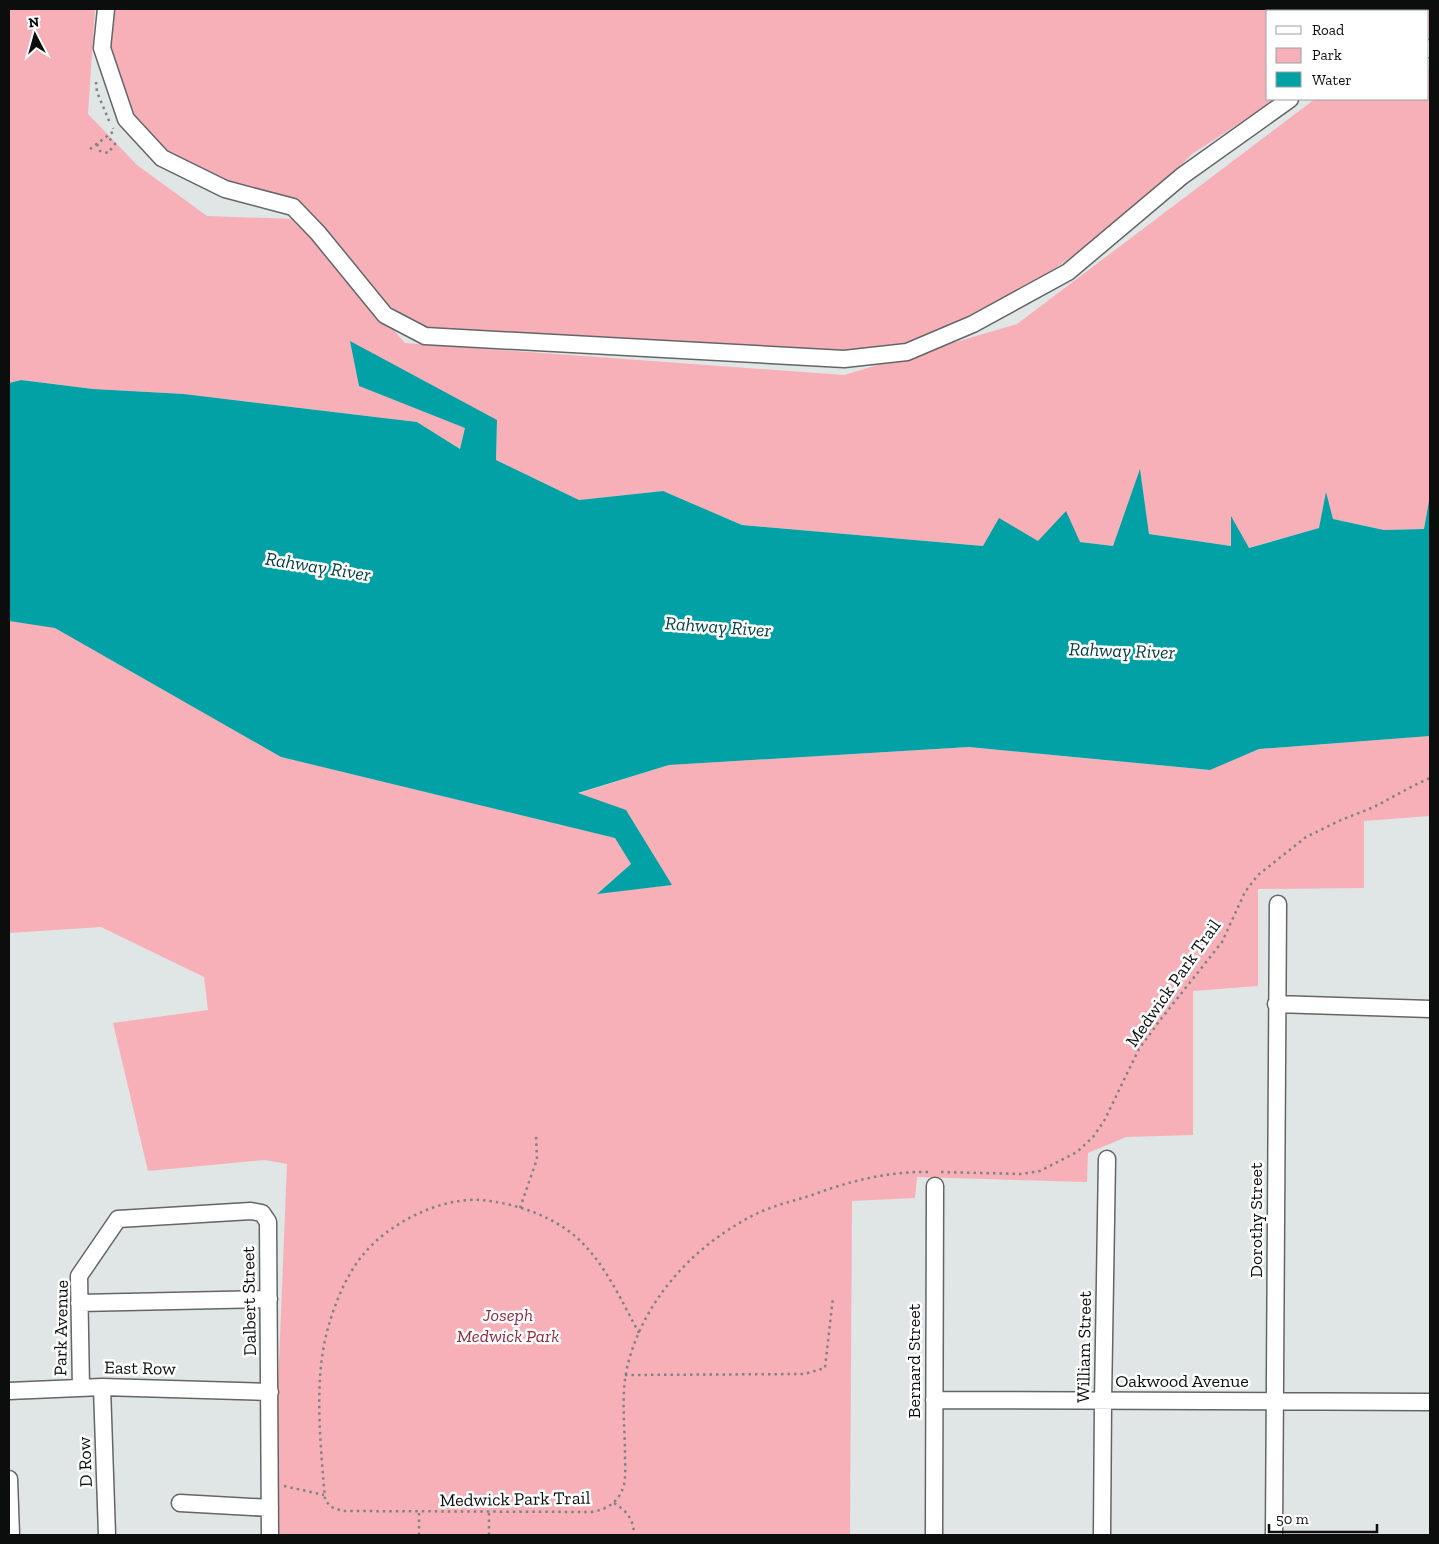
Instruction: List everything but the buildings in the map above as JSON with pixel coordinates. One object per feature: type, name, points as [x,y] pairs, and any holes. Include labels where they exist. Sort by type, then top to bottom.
[{"type":"street","points":[[106,9],[102,48],[126,119],[162,158],[225,188],[293,207],[318,233],[385,315],[425,336],[844,359],[907,352],[973,324],[1068,272],[1182,176],[1289,100]]},
{"type":"street","name":"Dorothy Street","points":[[1274,1535],[1278,904]]},
{"type":"street","points":[[1276,1004],[1430,1008]]},
{"type":"street","name":"William Street","points":[[1102,1535],[1107,1159]]},
{"type":"street","name":"Bernard Street","points":[[934,1535],[935,1186]]},
{"type":"street","name":"Dalbert Street","points":[[118,1219],[251,1211],[262,1213],[268,1222],[270,1535]]},
{"type":"street","name":"Park Avenue","points":[[80,1388],[79,1276],[118,1219]]},
{"type":"street","points":[[79,1303],[269,1299]]},
{"type":"street","name":"East Row","points":[[9,1391],[102,1387],[270,1392]]},
{"type":"street","name":"D Row","points":[[102,1387],[107,1535]]},
{"type":"street","name":"Oakwood Avenue","points":[[934,1400],[1430,1402]]},
{"type":"street","points":[[9,1480],[11,1535]]},
{"type":"street","points":[[180,1503],[270,1508]]},
{"type":"path","points":[[90,149],[114,131]]},
{"type":"path","points":[[97,144],[100,151],[108,153],[114,144],[107,136]]},
{"type":"path","name":"Medwick Park Trail","points":[[324,1495],[331,1508],[343,1511],[419,1513],[592,1512],[604,1510],[614,1503],[624,1485],[625,1375],[629,1359],[649,1311],[661,1293],[683,1267],[728,1229],[760,1212],[851,1181],[924,1172],[1021,1174],[1040,1171],[1076,1152],[1093,1137],[1104,1120],[1139,1049],[1222,942],[1245,892],[1258,875],[1306,837],[1340,820],[1374,808],[1430,778]]},
{"type":"path","points":[[520,1208],[537,1160],[536,1136]]},
{"type":"path","points":[[270,1483],[324,1495],[320,1436],[321,1359],[328,1326],[345,1283],[362,1256],[387,1232],[428,1209],[458,1202],[480,1200],[520,1208],[557,1223],[576,1237],[597,1259],[639,1333]]},
{"type":"path","points":[[625,1375],[804,1374],[825,1368],[833,1297]]},
{"type":"path","points":[[614,1503],[624,1509],[632,1519],[634,1535]]},
{"type":"path","points":[[489,1512],[489,1535]]},
{"type":"path","name":"Medwick Park Trail","points":[[419,1513],[419,1535]]},
{"type":"green space","points":[[9,9],[95,9],[88,114],[137,165],[207,216],[296,219],[405,343],[844,375],[1017,324],[1314,100],[1429,100],[1430,69],[1430,495],[1424,529],[1384,530],[1333,519],[1326,494],[1319,528],[1248,548],[1231,517],[1231,546],[1149,534],[1140,471],[1113,546],[1080,542],[1038,541],[983,546],[742,525],[663,491],[579,500],[496,460],[497,420],[359,386],[466,428],[460,449],[417,422],[184,394],[93,389],[21,380],[9,383]]},
{"type":"green space","points":[[113,9],[1430,9],[1430,41],[1429,10],[1266,10],[1266,100],[1275,100],[1192,154],[1128,218],[1019,293],[958,325],[896,352],[823,356],[473,333],[421,326],[371,294],[339,258],[304,206],[230,182],[174,158],[129,111],[110,63]]},
{"type":"green space","name":"Joseph Medwick Park","points":[[9,621],[55,627],[281,757],[616,838],[631,864],[598,893],[671,885],[577,794],[669,765],[969,747],[1209,770],[1259,749],[1430,736],[1430,816],[1364,821],[1364,888],[1258,889],[1258,986],[1193,991],[1193,1135],[1126,1137],[1088,1153],[1087,1182],[917,1177],[915,1198],[852,1201],[850,1535],[272,1535],[287,1164],[265,1160],[148,1171],[113,1023],[208,1010],[204,977],[101,927],[9,933]]},
{"type":"water","name":"Rahway River","points":[[350,341],[497,420],[496,460],[579,500],[663,491],[742,525],[983,546],[999,518],[1038,541],[1066,511],[1080,542],[1113,546],[1140,469],[1149,534],[1231,546],[1231,516],[1249,548],[1319,528],[1326,492],[1333,519],[1384,530],[1424,529],[1430,495],[1430,736],[1259,749],[1210,770],[969,747],[669,765],[578,793],[626,810],[672,885],[597,894],[631,864],[615,838],[281,757],[55,628],[9,621],[9,383],[21,380],[93,389],[184,394],[417,422],[460,449],[465,428],[359,386]]}]
